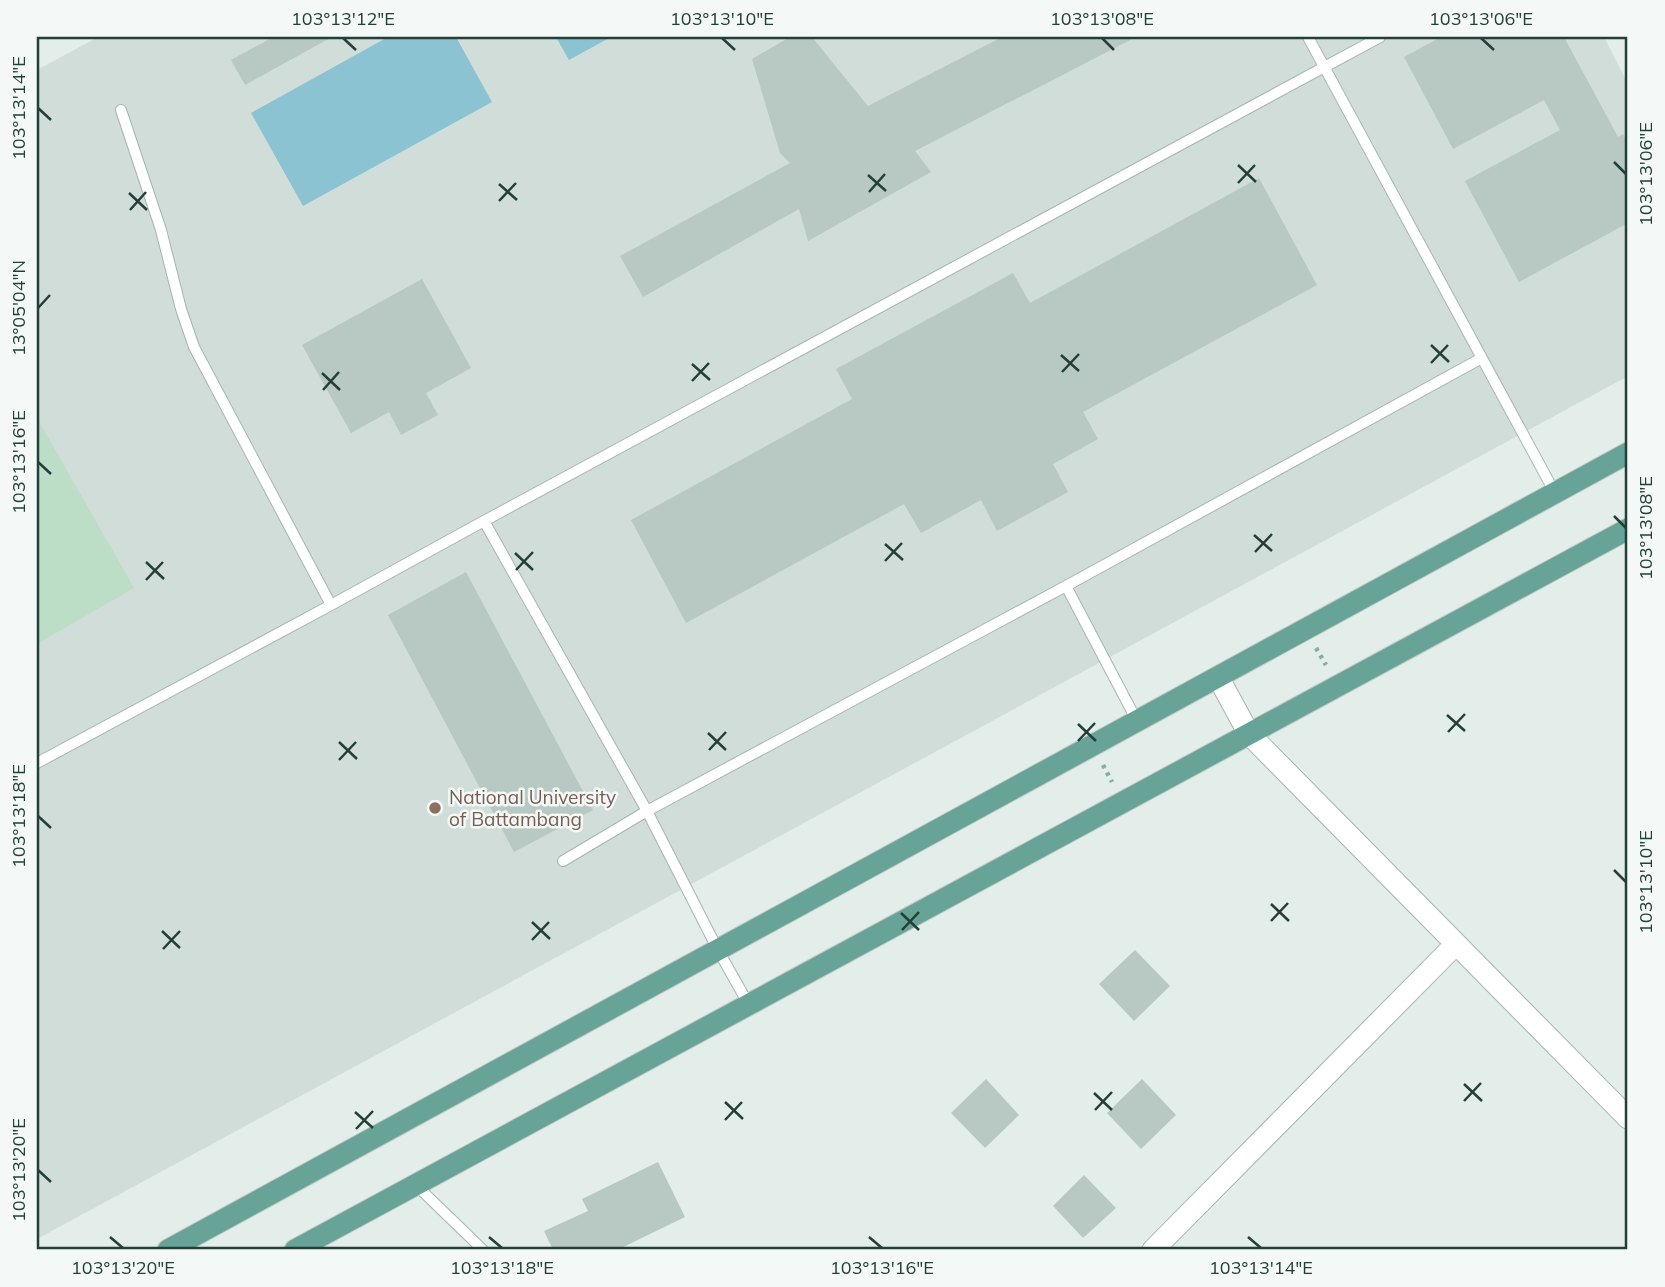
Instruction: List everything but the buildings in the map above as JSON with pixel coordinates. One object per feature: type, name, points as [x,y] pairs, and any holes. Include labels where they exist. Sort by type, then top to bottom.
[{"type":"main road","points":[[169,1250],[1628,453]]},
{"type":"main road","points":[[295,1250],[1628,529]]},
{"type":"street","points":[[1217,677],[1250,734],[1628,1118]]},
{"type":"street","points":[[1153,1250],[1456,944]]},
{"type":"lane","points":[[1308,37],[1480,359],[1555,493]]},
{"type":"lane","points":[[37,763],[1380,37]]},
{"type":"lane","points":[[121,110],[161,230],[181,309],[194,347],[331,605]]},
{"type":"lane","points":[[563,861],[647,811],[1480,359]]},
{"type":"lane","points":[[484,521],[647,811],[718,950],[749,1004]]},
{"type":"lane","points":[[1066,586],[1137,721]]},
{"type":"lane","points":[[416,1185],[484,1250]]},
{"type":"path","points":[[1306,629],[1338,686]]},
{"type":"path","points":[[1093,746],[1124,802]]},
{"type":"shaded area","name":"National University of Battambang","points":[[98,37],[1604,37],[1628,84],[1628,376],[37,1239],[37,70]]},
{"type":"green space","points":[[37,418],[134,588],[37,644]]},
{"type":"water","points":[[388,37],[456,37],[492,102],[303,206],[251,113]]},
{"type":"water","points":[[556,37],[611,37],[569,60]]},
{"type":"place","name":"National University of Battambang","points":[[435,808]]}]
